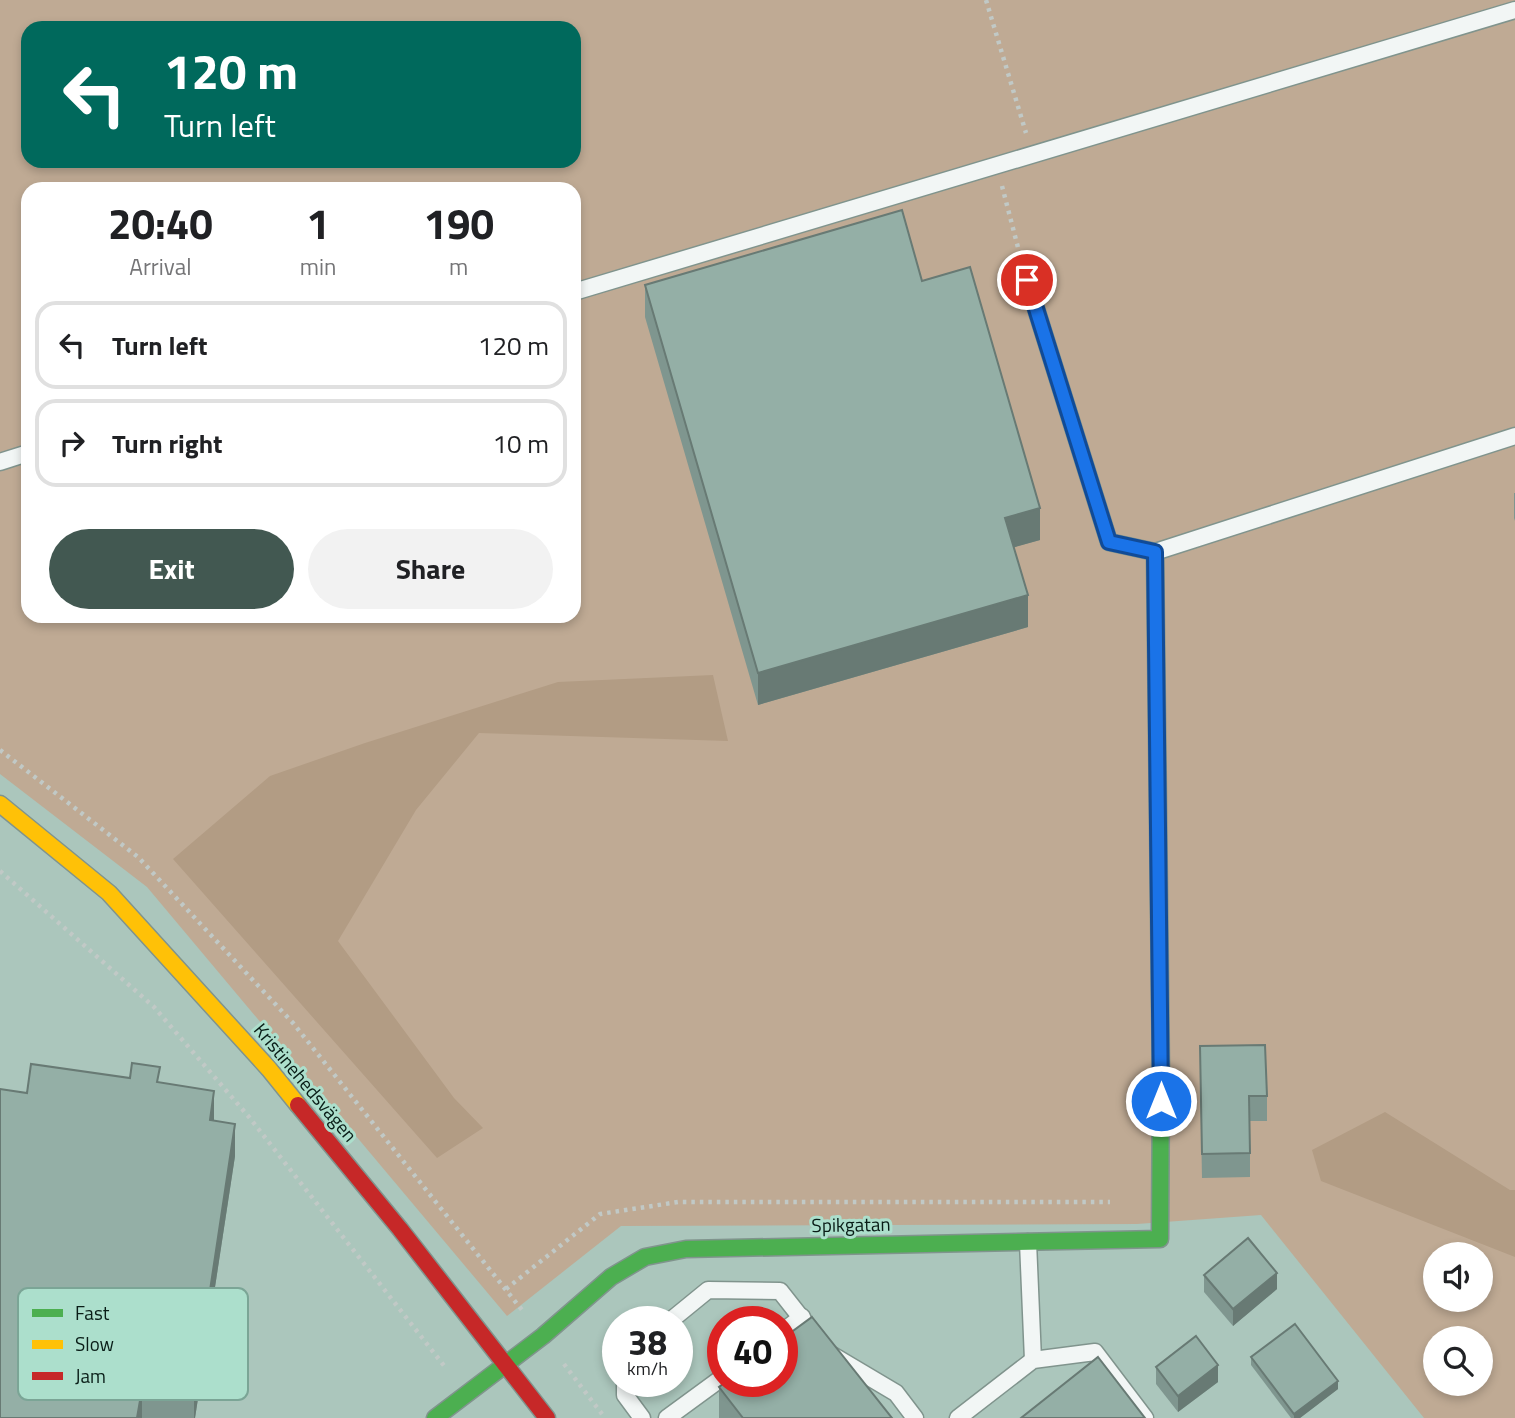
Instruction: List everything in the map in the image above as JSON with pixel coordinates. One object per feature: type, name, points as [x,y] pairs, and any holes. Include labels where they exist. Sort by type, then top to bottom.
[{"type":"street","name":"Kristinehedsvägen","points":[[0,804],[109,893],[269,1069],[400,1228],[547,1418]]},
{"type":"street","name":"Spikgatan","points":[[435,1418],[506,1365],[611,1277],[645,1257],[686,1249],[1160,1239],[1161,1076]]},
{"type":"lane","points":[[581,290],[1515,10]]},
{"type":"lane","points":[[1027,280],[1109,542],[1155,552],[1515,436]]},
{"type":"lane","points":[[0,462],[21,455]]},
{"type":"lane","points":[[1155,552],[1161,1076]]},
{"type":"lane","points":[[1028,1242],[1033,1360]]},
{"type":"lane","points":[[688,1306],[708,1290],[780,1291],[827,1352],[896,1393],[915,1418]]},
{"type":"lane","points":[[798,1320],[802,1317]]},
{"type":"lane","points":[[958,1418],[1033,1360],[1095,1352],[1145,1418]]},
{"type":"lane","points":[[667,1418],[707,1389]]},
{"type":"lane","points":[[626,1397],[642,1418]]},
{"type":"path","points":[[986,0],[1033,156]]},
{"type":"path","points":[[997,167],[1027,280]]},
{"type":"path","points":[[0,871],[154,1007],[257,1126],[466,1394]]},
{"type":"shaded area","points":[[0,0],[1515,0],[1515,1418],[1424,1418],[1261,1215],[1137,1224],[621,1226],[507,1316],[147,887],[0,774]]},
{"type":"shaded area","points":[[713,675],[728,741],[479,733],[416,810],[338,941],[454,1098],[483,1128],[437,1158],[173,859],[270,776],[365,743],[558,682]]},
{"type":"shaded area","points":[[1385,1112],[1510,1190],[1515,1190],[1515,1257],[1493,1248],[1493,1242],[1477,1242],[1321,1181],[1312,1150]]},
{"type":"building","points":[[902,210],[922,281],[970,267],[1040,508],[1005,518],[1028,595],[758,673],[645,285]]},
{"type":"building","points":[[1265,1045],[1267,1096],[1249,1096],[1250,1153],[1202,1154],[1200,1046]]},
{"type":"building","points":[[132,1063],[160,1067],[157,1082],[214,1091],[210,1120],[235,1124],[210,1288],[18,1288],[18,1400],[140,1400],[137,1418],[0,1418],[0,1089],[27,1093],[31,1064],[130,1078]]},
{"type":"building","points":[[1248,1238],[1277,1273],[1233,1309],[1204,1275]]},
{"type":"building","points":[[812,1317],[892,1418],[743,1418],[727,1397],[798,1397],[798,1327]]},
{"type":"building","points":[[1295,1324],[1338,1381],[1294,1414],[1251,1357]]},
{"type":"building","points":[[1196,1336],[1218,1365],[1178,1396],[1156,1367]]},
{"type":"building","points":[[1098,1357],[1145,1418],[1021,1418]]},
{"type":"traffic: fast","points":[[435,1418],[543,1336],[611,1277],[645,1257],[686,1249],[1160,1239],[1161,1076]]},
{"type":"traffic: slow","points":[[0,804],[109,893],[269,1069],[298,1105]]},
{"type":"traffic: jam","points":[[298,1105],[400,1229],[547,1418]]},
{"type":"route","points":[[1027,280],[1109,542],[1155,552],[1161,1101]]}]
